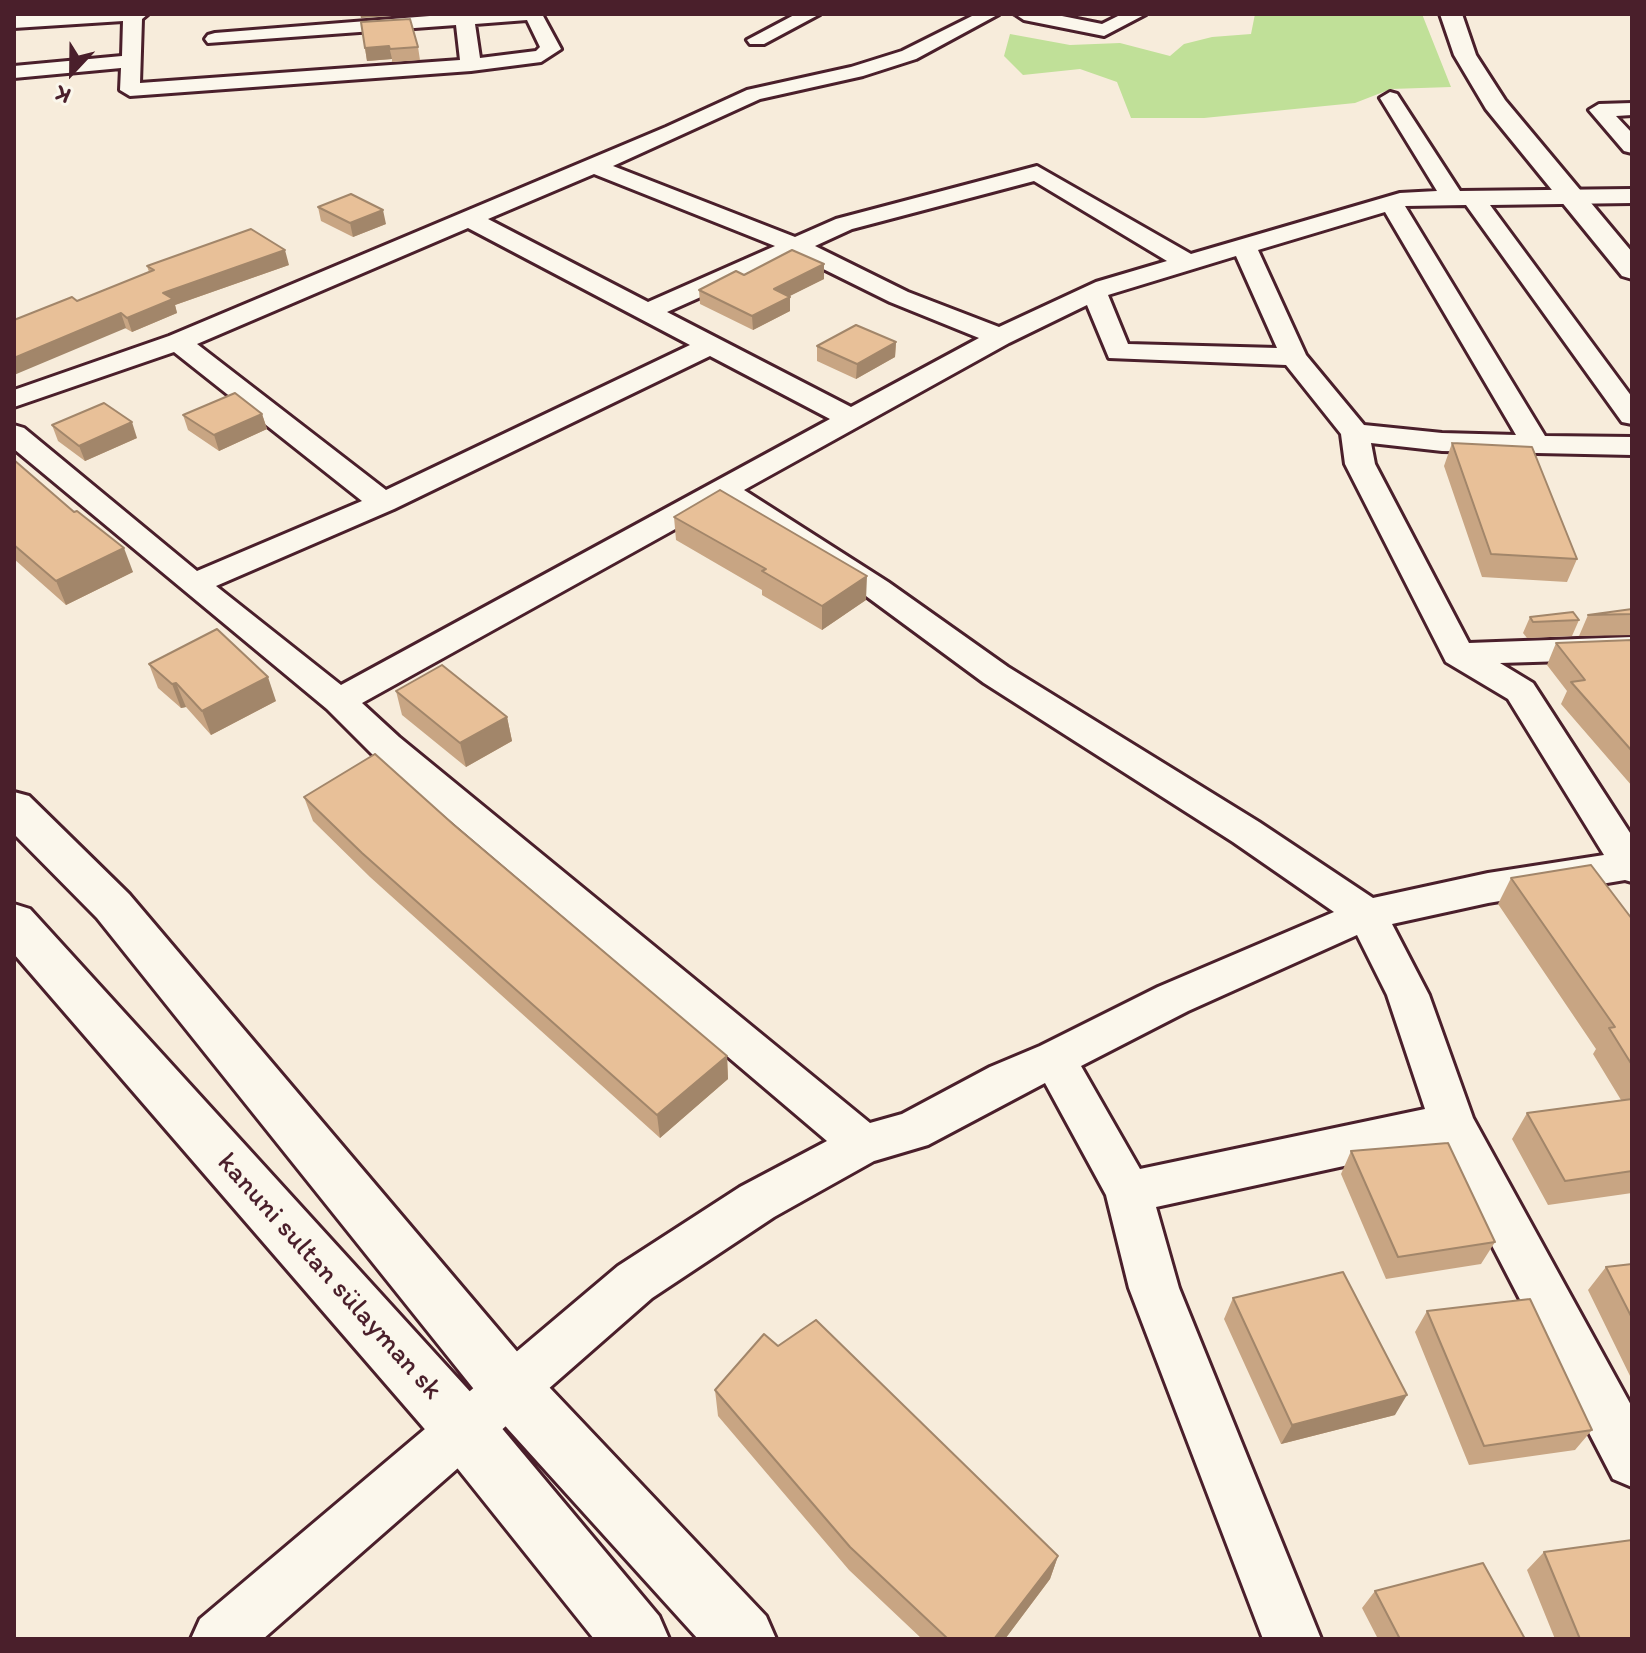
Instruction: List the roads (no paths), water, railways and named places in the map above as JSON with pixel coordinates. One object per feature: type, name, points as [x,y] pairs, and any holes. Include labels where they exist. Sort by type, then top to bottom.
[{"type":"main road","points":[[1451,14],[1465,55],[1495,104],[1632,270]]},
{"type":"main road","points":[[1475,14],[1487,50],[1504,73]]},
{"type":"main road","points":[[1521,97],[1632,235]]},
{"type":"main road","points":[[14,807],[113,906],[510,1388],[743,1639]]},
{"type":"main road","name":"kanuni sultan sülayman sk","points":[[14,922],[463,1428],[636,1639]]},
{"type":"street","points":[[133,14],[130,90],[215,62],[465,16],[532,14],[551,49],[541,56],[471,65],[215,62]]},
{"type":"street","points":[[14,22],[139,14]]},
{"type":"street","points":[[211,14],[215,62]]},
{"type":"street","points":[[757,40],[811,14]]},
{"type":"street","points":[[14,399],[178,342],[674,132],[754,94],[856,72],[909,55],[990,14]]},
{"type":"street","points":[[1024,14],[1104,30],[1137,14]]},
{"type":"street","points":[[465,16],[471,65]]},
{"type":"street","points":[[14,72],[131,61]]},
{"type":"street","points":[[1390,98],[1463,198],[1632,416]]},
{"type":"street","points":[[1632,109],[1599,110],[1632,146]]},
{"type":"street","points":[[591,165],[795,245],[899,297],[1000,337]]},
{"type":"street","points":[[649,311],[844,224],[1037,173],[1188,263]]},
{"type":"street","points":[[339,701],[1000,337],[1094,292],[1408,198],[1573,199],[1632,196]]},
{"type":"street","points":[[1391,203],[1535,443]]},
{"type":"street","points":[[467,218],[852,419]]},
{"type":"street","points":[[220,1639],[635,1282],[757,1202],[863,1144],[912,1131],[1006,1080],[1055,1059],[1173,999],[1367,914],[1488,888],[1632,866],[1521,691],[1458,654],[1360,464],[1355,433],[1294,357],[1244,246]]},
{"type":"street","points":[[1094,292],[1118,352],[1294,357]]},
{"type":"street","points":[[178,342],[383,503]]},
{"type":"street","points":[[193,584],[383,503],[711,345]]},
{"type":"street","points":[[1355,433],[1442,442],[1632,446]]},
{"type":"street","points":[[14,434],[339,701],[386,746],[863,1144]]},
{"type":"street","points":[[723,490],[877,589],[996,675],[1246,832],[1367,914],[1408,995],[1452,1123],[1632,1460]]},
{"type":"street","points":[[1458,654],[1632,648]]},
{"type":"street","points":[[1055,1059],[1128,1192],[1154,1288],[1292,1639]]},
{"type":"street","points":[[1128,1192],[1452,1123]]}]
